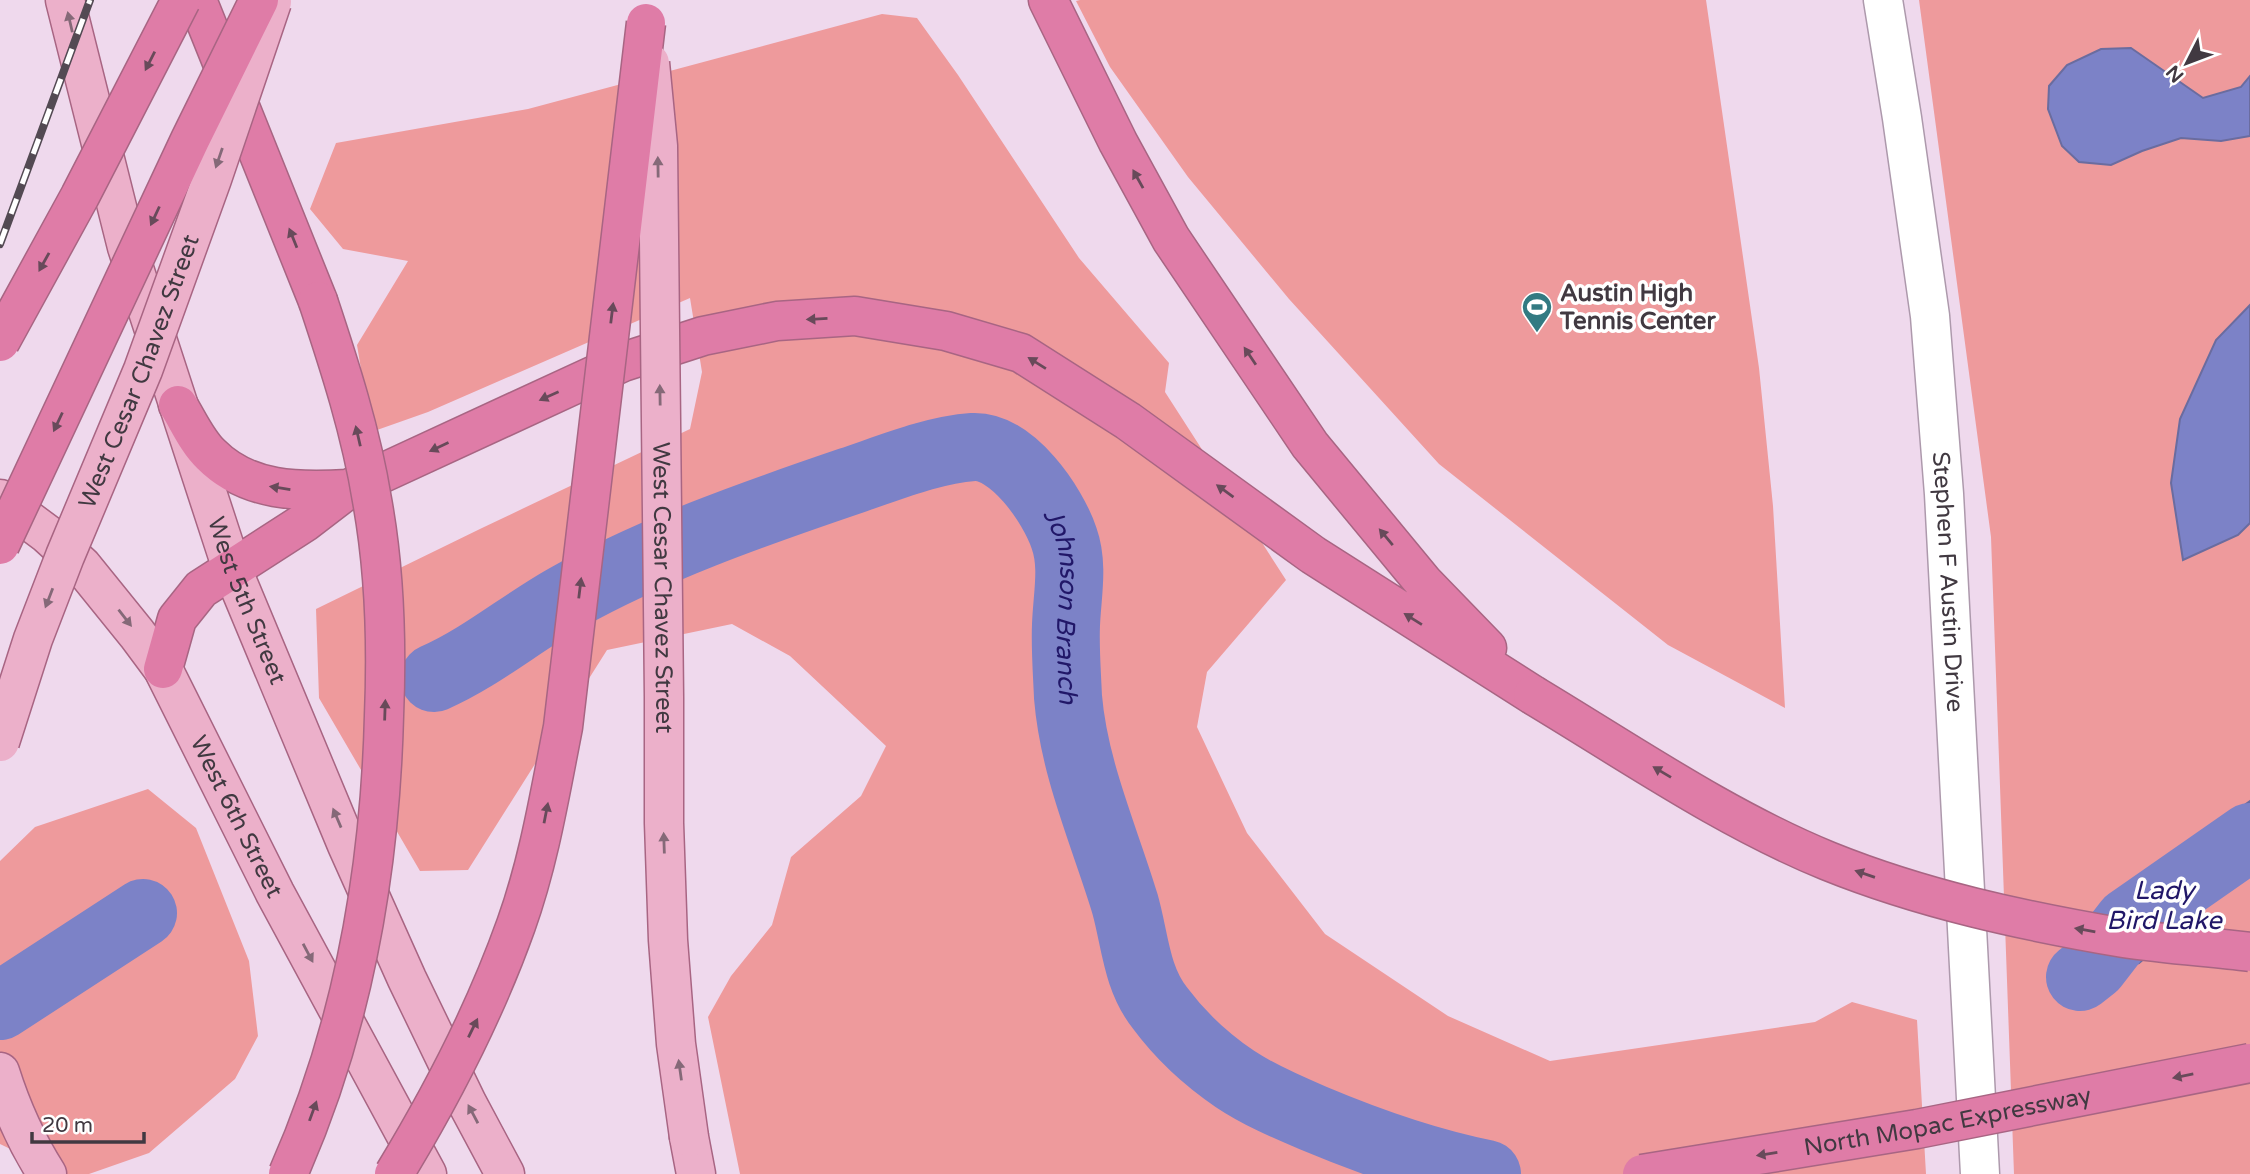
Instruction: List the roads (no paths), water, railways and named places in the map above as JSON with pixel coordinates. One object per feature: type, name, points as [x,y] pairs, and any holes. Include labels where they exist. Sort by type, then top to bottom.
[{"type":"highway","points":[[0,342],[80,196],[181,0]]},
{"type":"highway","points":[[197,0],[318,301],[350,398],[372,500],[383,587],[386,679],[383,768],[374,868],[358,958],[333,1058],[288,1174]]},
{"type":"highway","points":[[0,545],[190,140],[259,0]]},
{"type":"highway","points":[[1048,0],[1118,142],[1171,239],[1310,445],[1424,583],[1533,695]]},
{"type":"highway","points":[[394,1174],[432,1112],[478,1018],[517,923],[543,830],[563,727],[647,11]]},
{"type":"highway","points":[[163,669],[177,619],[201,590],[305,522],[348,489],[624,362],[703,336],[777,321],[855,316],[946,331],[1021,353],[1129,421],[1313,555],[1533,695],[1735,816],[1827,860],[1911,890],[1998,915],[2126,938],[2250,952]]},
{"type":"highway","points":[[177,405],[210,454],[243,478],[275,488],[309,492],[348,489]]},
{"type":"highway","name":"North Mopac Expressway","points":[[1642,1174],[1917,1129],[2250,1063]]},
{"type":"main road","name":"West 5th Street","points":[[65,0],[127,247],[232,569],[407,979],[505,1174]]},
{"type":"main road","name":"West Cesar Chavez Street","points":[[0,742],[33,639],[148,357],[272,0]]},
{"type":"main road","name":"West Cesar Chavez Street","points":[[647,11],[658,146],[664,823],[668,940],[676,1044],[696,1174]]},
{"type":"main road","name":"West 6th Street","points":[[0,499],[47,534],[82,566],[163,669],[275,893],[427,1174]]},
{"type":"main road","points":[[0,1072],[6,1093],[43,1167]]},
{"type":"street","name":"Stephen F Austin Drive","points":[[1883,0],[1930,316],[1944,494],[1980,1170]]},
{"type":"water","points":[[2131,48],[2203,98],[2241,87],[2250,76],[2250,136],[2221,141],[2181,138],[2111,165],[2079,162],[2062,146],[2048,109],[2049,86],[2067,65],[2101,49]]},
{"type":"water","points":[[2250,305],[2250,523],[2238,535],[2183,560],[2171,483],[2180,419],[2216,340]]},
{"type":"water","name":"Lady Bird Lake","points":[[2250,801],[2250,868],[2139,963],[2096,975],[2080,951],[2182,853]]},
{"type":"waterway","name":"Johnson Branch","points":[[434,678],[468,661],[564,599],[668,548],[895,465],[958,449],[988,449],[1016,466],[1029,479],[1051,510],[1064,538],[1069,559],[1066,625],[1068,697],[1076,750],[1125,904],[1141,971],[1160,1008],[1204,1055],[1235,1079],[1263,1095],[1377,1143],[1443,1164],[1487,1174]]},
{"type":"waterway","name":"Johnson Branch","points":[[2080,977],[2094,966],[2128,922],[2250,837]]},
{"type":"waterway","name":"Johnson Branch","points":[[0,1006],[143,913]]},
{"type":"railway","points":[[0,244],[90,0]]},
{"type":"place","name":"Austin High Tennis Center","points":[[1537,334]]}]
